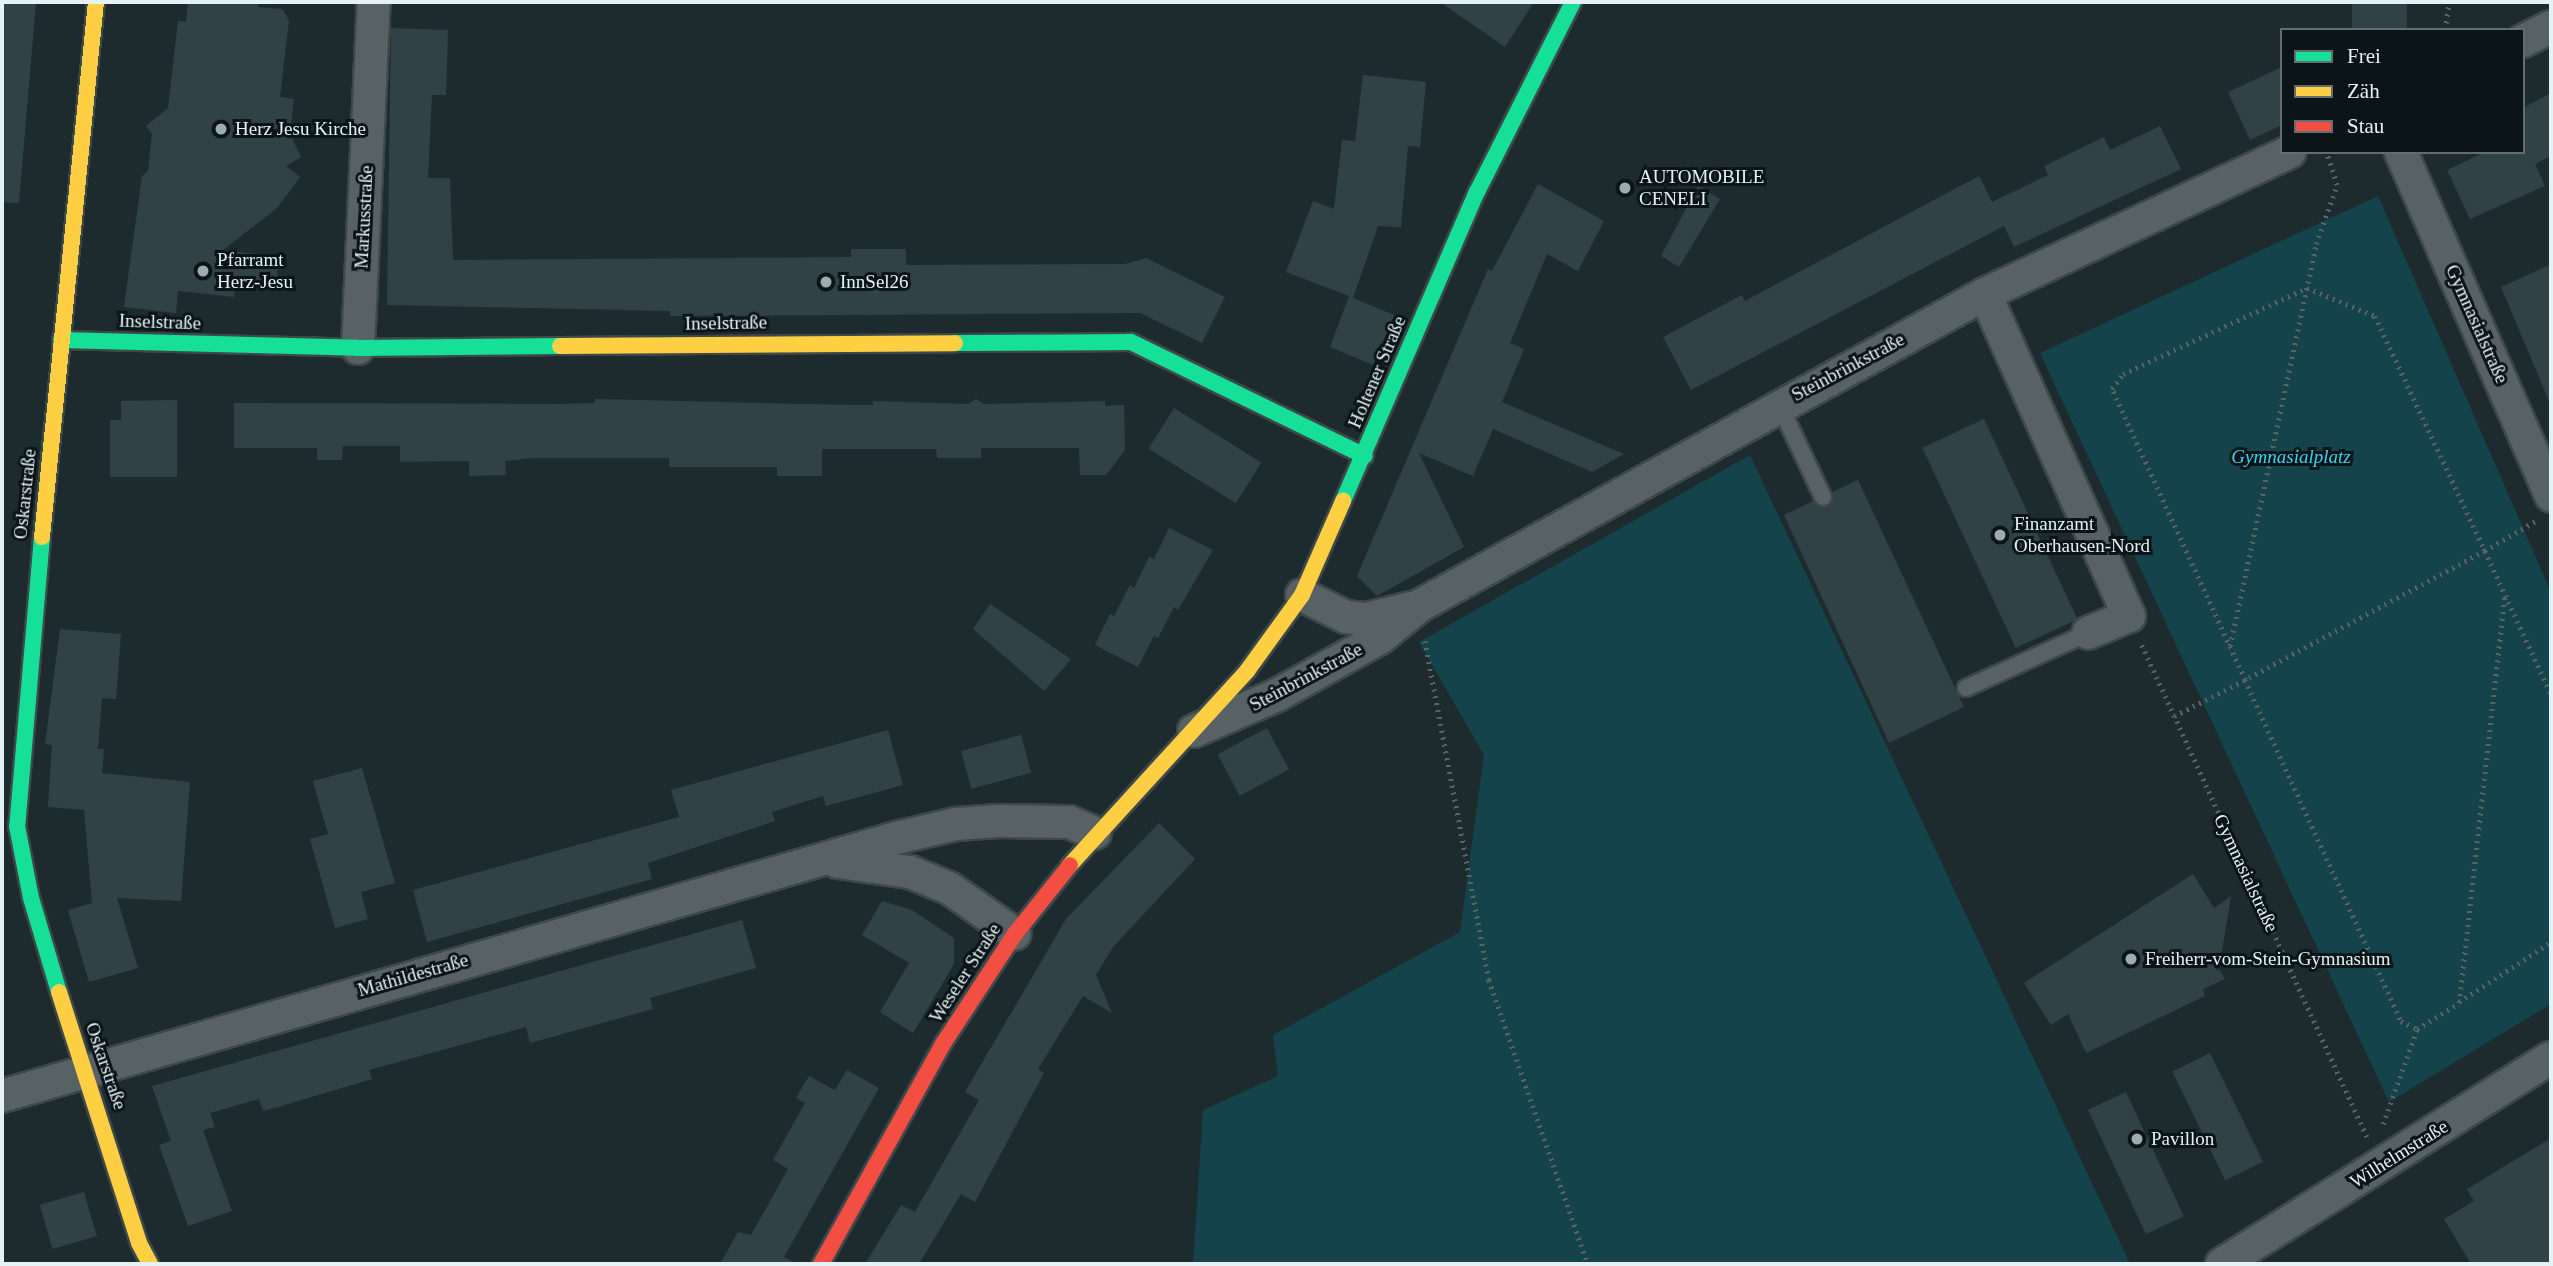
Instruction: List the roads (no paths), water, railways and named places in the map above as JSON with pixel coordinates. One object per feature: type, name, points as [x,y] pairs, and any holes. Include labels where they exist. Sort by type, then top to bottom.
[{"type":"street","name":"Oskarstraße","points":[[96,2],[19,767],[18,825],[31,898],[83,1071],[150,1264]]},
{"type":"street","name":"Markusstraße","points":[[358,348],[374,2]]},
{"type":"street","name":"Holtener Straße","points":[[1186,735],[1247,671],[1302,595],[1365,456],[1477,192],[1573,2]]},
{"type":"street","points":[[2525,40],[2551,27]]},
{"type":"street","name":"Steinbrinkstraße","points":[[1186,735],[1277,695],[1380,638],[1419,606],[1779,404],[1984,294],[2286,154]]},
{"type":"street","name":"Gymnasialstraße","points":[[2402,154],[2546,507]]},
{"type":"street","points":[[1984,294],[2129,616],[2088,634]]},
{"type":"street","name":"Inselstraße","points":[[61,340],[358,348],[1131,342],[1365,456]]},
{"type":"street","name":"Steinbrinkstraße","points":[[1302,595],[1346,617],[1366,619],[1419,606]]},
{"type":"street","name":"Weseler Straße","points":[[821,1264],[943,1044],[1015,933],[1095,833],[1186,735]]},
{"type":"street","name":"Mathildestraße","points":[[2,1096],[956,824],[1069,822],[1095,833]]},
{"type":"street","name":"Mathildestraße","points":[[827,860],[910,872],[950,888],[1015,933]]},
{"type":"street","name":"Wilhelmstraße","points":[[2241,1259],[2373,1160],[2551,1058]]},
{"type":"lane","points":[[1779,404],[1823,497]]},
{"type":"lane","points":[[1966,688],[2088,634]]},
{"type":"place","name":"Herz Jesu Kirche","points":[[221,129]]},
{"type":"place","name":"AUTOMOBILE CENELI","points":[[1625,188]]},
{"type":"place","name":"Pfarramt Herz-Jesu","points":[[203,271]]},
{"type":"place","name":"InnSel26","points":[[826,282]]},
{"type":"place","name":"Finanzamt Oberhausen-Nord","points":[[2000,535]]},
{"type":"place","name":"Freiherr-vom-Stein-Gymnasium","points":[[2131,959]]},
{"type":"place","name":"Pavillon","points":[[2137,1139]]},
{"type":"park label","name":"Gymnasialplatz","points":[[2291,457]]}]
